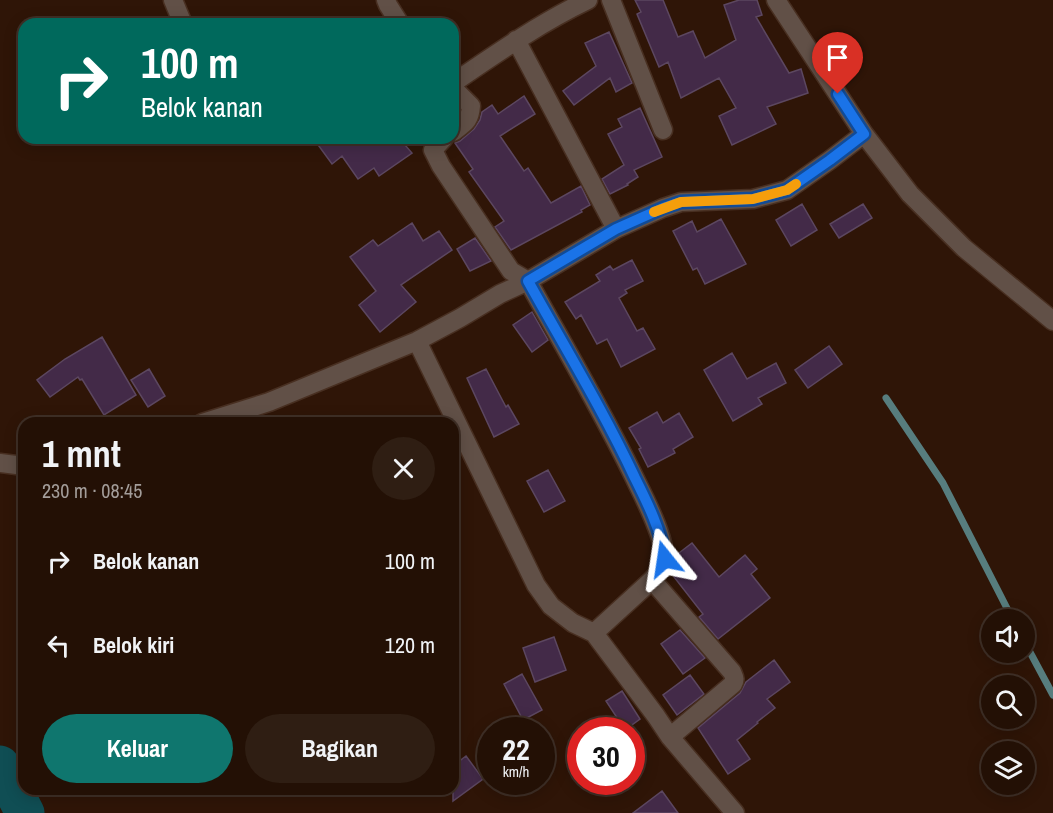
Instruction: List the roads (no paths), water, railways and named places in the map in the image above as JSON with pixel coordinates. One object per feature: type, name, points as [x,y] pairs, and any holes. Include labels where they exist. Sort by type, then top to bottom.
[{"type":"street","points":[[173,0],[180,18]]},
{"type":"street","points":[[386,0],[396,18]]},
{"type":"street","points":[[459,81],[543,23],[588,0]]},
{"type":"street","points":[[611,0],[663,130]]},
{"type":"street","points":[[776,0],[864,134],[910,194],[964,248],[1053,321]]},
{"type":"street","points":[[516,40],[616,229]]},
{"type":"street","points":[[459,92],[471,106],[470,116],[459,127]]},
{"type":"street","points":[[221,417],[269,402],[417,341],[500,294],[528,281],[616,229],[663,208],[681,202],[753,199],[787,190],[864,134]]},
{"type":"street","points":[[439,144],[434,150],[441,166],[512,271],[528,281],[616,438],[650,508],[664,549],[665,559],[660,571],[594,633]]},
{"type":"street","points":[[417,341],[454,417]]},
{"type":"street","points":[[459,427],[536,585],[551,606],[573,623],[594,633],[670,737],[735,813]]},
{"type":"street","points":[[0,463],[18,465]]},
{"type":"street","points":[[652,580],[732,672],[735,681],[670,737]]},
{"type":"waterway","points":[[886,398],[943,483],[1007,609]]},
{"type":"waterway","points":[[1035,661],[1053,695]]},
{"type":"waterway","points":[[0,765],[25,813]]}]
